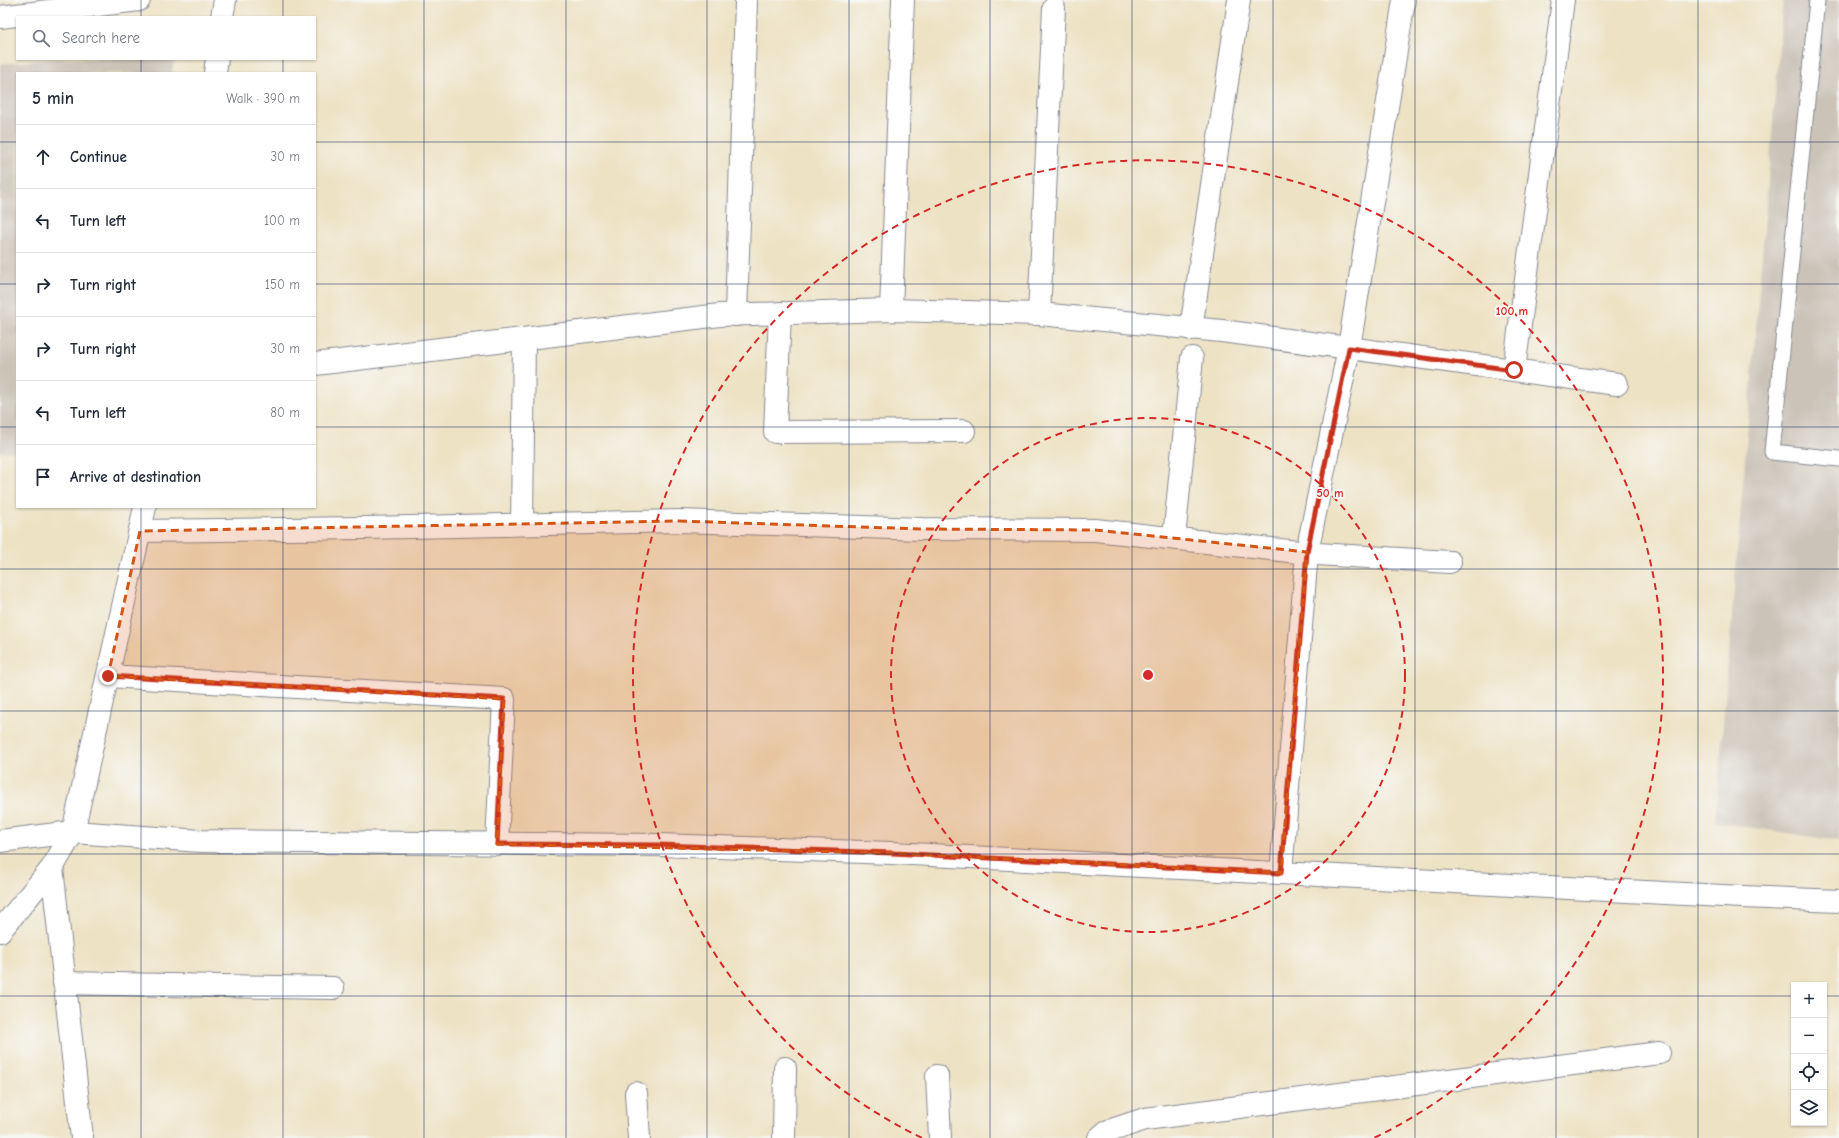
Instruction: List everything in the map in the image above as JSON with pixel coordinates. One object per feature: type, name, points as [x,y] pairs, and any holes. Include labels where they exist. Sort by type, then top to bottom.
[{"type":"street","points":[[0,17],[139,0]]},
{"type":"street","points":[[222,16],[224,0]]},
{"type":"street","points":[[891,310],[903,0]]},
{"type":"street","points":[[1191,329],[1239,0]]},
{"type":"street","points":[[1281,873],[1307,552],[1349,348],[1404,0]]},
{"type":"street","points":[[1514,370],[1563,0]]},
{"type":"street","points":[[736,315],[746,2]]},
{"type":"street","points":[[1039,314],[1054,8]]},
{"type":"street","points":[[215,72],[217,60]]},
{"type":"street","points":[[316,364],[736,315],[891,310],[1039,314],[1222,331],[1617,384]]},
{"type":"street","points":[[780,314],[775,432],[964,431]]},
{"type":"street","points":[[522,524],[524,339]]},
{"type":"street","points":[[1174,538],[1192,358]]},
{"type":"street","points":[[0,931],[52,868],[73,832],[145,508]]},
{"type":"street","points":[[140,531],[679,520],[922,529],[1095,530],[1307,552],[1450,562]]},
{"type":"street","points":[[108,676],[504,699],[497,844]]},
{"type":"street","points":[[0,841],[73,832],[201,840],[659,845],[884,852],[1839,901]]},
{"type":"street","points":[[52,868],[82,1138]]},
{"type":"street","points":[[64,983],[333,988]]},
{"type":"street","points":[[1099,1138],[1106,1132],[1145,1119],[1659,1053]]},
{"type":"street","points":[[784,1138],[785,1068]]},
{"type":"street","points":[[937,1076],[940,1138]]},
{"type":"street","points":[[636,1093],[639,1138]]},
{"type":"lane","points":[[1817,0],[1772,452],[1839,459]]},
{"type":"highlighted area","points":[[679,521],[922,529],[1095,530],[1307,552],[1281,873],[892,853],[497,844],[504,699],[108,676],[140,531]]},
{"type":"shaded area","points":[[1783,0],[1839,0],[1839,841],[1715,822]]},
{"type":"shaded area","points":[[44,60],[174,60],[172,72],[16,72],[16,451],[0,452],[0,64]]},
{"type":"route","points":[[108,676],[504,699],[497,844],[659,845],[892,853],[1281,873],[1307,552],[1349,348],[1514,370]]}]
